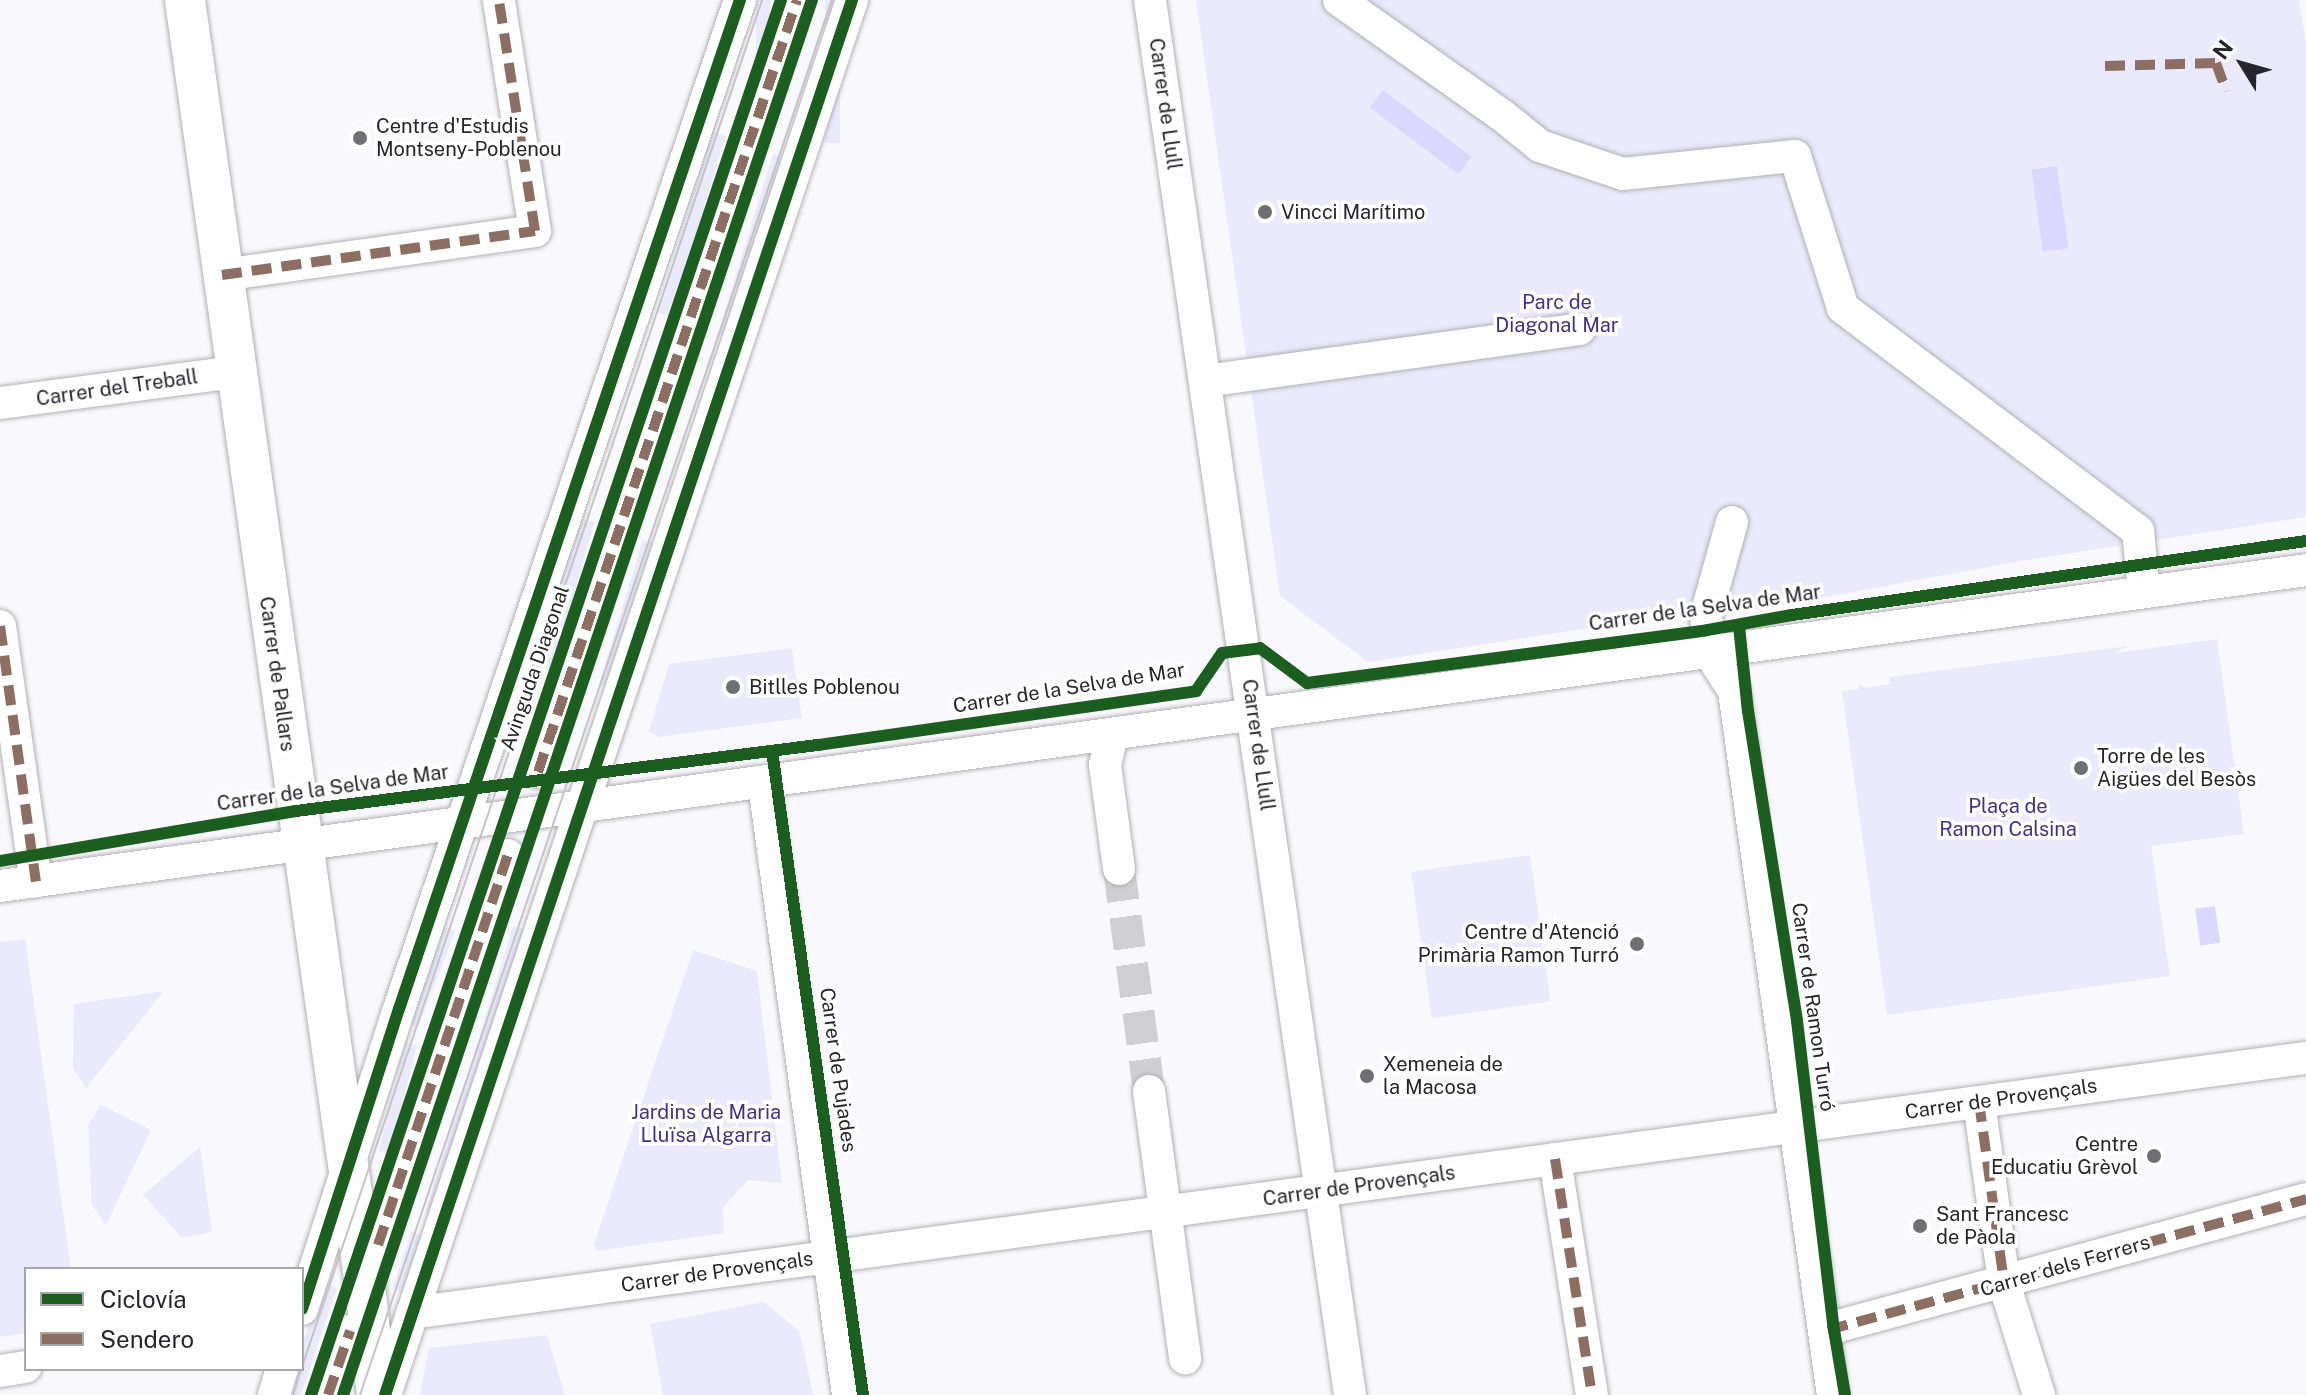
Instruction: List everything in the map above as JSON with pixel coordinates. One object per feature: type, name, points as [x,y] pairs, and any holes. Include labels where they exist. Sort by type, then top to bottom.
[{"type":"main road","name":"Carrer de Pallars","points":[[185,0],[300,842],[365,1285],[377,1395]]},
{"type":"street","points":[[222,275],[535,231],[499,0]]},
{"type":"street","name":"Avinguda Diagonal","points":[[304,1303],[740,0]]},
{"type":"street","name":"Avinguda Diagonal","points":[[538,772],[797,0]]},
{"type":"street","points":[[385,1395],[852,0]]},
{"type":"street","name":"Carrer de Llull","points":[[1150,0],[1350,1395]]},
{"type":"street","points":[[1339,0],[1503,116],[1540,146],[1623,174],[1795,156],[1843,308],[2138,531],[2144,592]]},
{"type":"street","points":[[1206,381],[1579,329]]},
{"type":"street","name":"Carrer del Treball","points":[[0,403],[235,372]]},
{"type":"street","points":[[1709,652],[1706,615],[1732,522]]},
{"type":"street","points":[[0,886],[300,842],[764,784],[2306,570]]},
{"type":"street","points":[[0,626],[36,881]]},
{"type":"street","name":"Carrer de Ramon Turró","points":[[1709,652],[1734,691],[1833,1395]]},
{"type":"street","points":[[1112,735],[1105,765],[1119,869]]},
{"type":"street","name":"Carrer de Pujades","points":[[764,784],[848,1395]]},
{"type":"street","points":[[378,1245],[508,855]]},
{"type":"street","name":"Carrer de Provençals","points":[[412,1313],[2306,1058]]},
{"type":"street","points":[[1149,1091],[1185,1359]]},
{"type":"street","points":[[1979,1102],[2012,1281],[2039,1395]]},
{"type":"street","points":[[1555,1159],[1592,1395]]},
{"type":"street","name":"Carrer dels Ferrers","points":[[1824,1330],[2306,1199]]},
{"type":"street","points":[[328,1395],[350,1331]]},
{"type":"street","points":[[0,1371],[24,1367]]},
{"type":"street","points":[[274,1395],[281,1371]]},
{"type":"green space","points":[[756,0],[770,0],[770,120],[756,120]]},
{"type":"green space","points":[[825,0],[840,0],[840,143],[825,143]]},
{"type":"green space","name":"Parc de Diagonal Mar","points":[[1196,0],[2299,0],[2306,44],[2306,517],[2021,561],[1684,623],[1686,613],[1368,662],[1280,596]]},
{"type":"green space","points":[[712,132],[725,136],[670,317],[657,313]]},
{"type":"green space","points":[[773,154],[786,158],[731,339],[718,335]]},
{"type":"green space","points":[[580,518],[594,522],[552,670],[538,666]]},
{"type":"green space","points":[[643,540],[656,544],[612,689],[599,685]]},
{"type":"green space","name":"Plaça de Ramon Calsina","points":[[2217,639],[2244,834],[2151,846],[2170,976],[1887,1015],[1842,691],[1859,689],[1859,684],[1865,688],[1890,684],[1889,677],[2128,646],[2115,653]]},
{"type":"green space","points":[[792,648],[802,718],[658,737],[649,731],[669,664]]},
{"type":"green space","points":[[1530,855],[1551,1002],[1432,1018],[1411,872]]},
{"type":"green space","points":[[442,926],[455,931],[418,1027],[405,1022]]},
{"type":"green space","points":[[513,926],[526,930],[439,1217],[425,1213]]},
{"type":"green space","points":[[25,939],[71,1267],[24,1267],[24,1333],[0,1337],[0,942]]},
{"type":"green space","name":"Jardins de Maria Lluïsa Algarra","points":[[693,950],[757,971],[782,1183],[748,1180],[723,1207],[724,1233],[596,1251],[594,1244]]},
{"type":"green space","points":[[164,991],[86,1088],[73,1069],[74,1004]]},
{"type":"green space","points":[[404,1042],[417,1045],[391,1154],[379,1151]]},
{"type":"green space","points":[[101,1105],[151,1130],[106,1225],[92,1205],[88,1125]]},
{"type":"green space","points":[[200,1147],[212,1232],[182,1238],[143,1195]]},
{"type":"green space","points":[[411,1232],[423,1236],[405,1293],[392,1289]]},
{"type":"green space","points":[[323,1282],[337,1288],[301,1395],[285,1395],[292,1371],[304,1371],[304,1338]]},
{"type":"green space","points":[[764,1302],[800,1332],[813,1395],[663,1395],[650,1324]]},
{"type":"green space","points":[[547,1335],[565,1395],[420,1395],[429,1348]]},
{"type":"water","points":[[1383,90],[1472,157],[1458,174],[1370,108]]},
{"type":"water","points":[[2057,166],[2069,248],[2043,252],[2031,170]]},
{"type":"water","points":[[2215,906],[2220,943],[2200,945],[2195,909]]},
{"type":"tunnel","points":[[1119,869],[1149,1091]]},
{"type":"tram line","points":[[304,1361],[762,0]]},
{"type":"tram line","points":[[360,1395],[832,0]]},
{"type":"tram line","points":[[293,1395],[300,1371]]},
{"type":"marked path","points":[[222,275],[535,231],[499,0]]},
{"type":"marked path","points":[[538,772],[797,0]]},
{"type":"marked path","points":[[2105,66],[2216,63],[2226,91]]},
{"type":"marked path","points":[[0,626],[36,881]]},
{"type":"marked path","points":[[378,1245],[508,855]]},
{"type":"marked path","points":[[1979,1102],[2004,1283]]},
{"type":"marked path","points":[[1555,1159],[1592,1395]]},
{"type":"marked path","points":[[1828,1330],[2306,1199]]},
{"type":"marked path","points":[[328,1395],[350,1331]]},
{"type":"cycle path","points":[[304,1303],[399,1009],[740,0]]},
{"type":"cycle path","points":[[311,1395],[781,0]]},
{"type":"cycle path","points":[[343,1395],[812,0]]},
{"type":"cycle path","points":[[385,1395],[852,0]]},
{"type":"cycle path","name":"Carrer de la Selva de Mar","points":[[0,861],[296,811],[818,745],[1196,691],[1222,653],[1260,648],[1307,683],[1707,630],[2306,541]]},
{"type":"cycle path","name":"Carrer de la Selva de Mar","points":[[1739,626],[1748,711],[1797,1021],[1834,1330],[1845,1395]]},
{"type":"cycle path","points":[[772,751],[863,1395]]},
{"type":"place","name":"Centre d'Estudis Montseny-Poblenou","points":[[360,138]]},
{"type":"place","name":"Vincci Marítimo","points":[[1265,212]]},
{"type":"place","name":"Bitlles Poblenou","points":[[733,687]]},
{"type":"place","name":"Torre de les Aigües del Besòs","points":[[2081,768]]},
{"type":"place","name":"Centre d'Atenció Primària Ramon Turró","points":[[1637,944]]},
{"type":"place","name":"Xemeneia de la Macosa","points":[[1367,1076]]},
{"type":"place","name":"Centre Educatiu Grèvol","points":[[2154,1156]]},
{"type":"place","name":"Sant Francesc de Pàola","points":[[1920,1226]]}]
